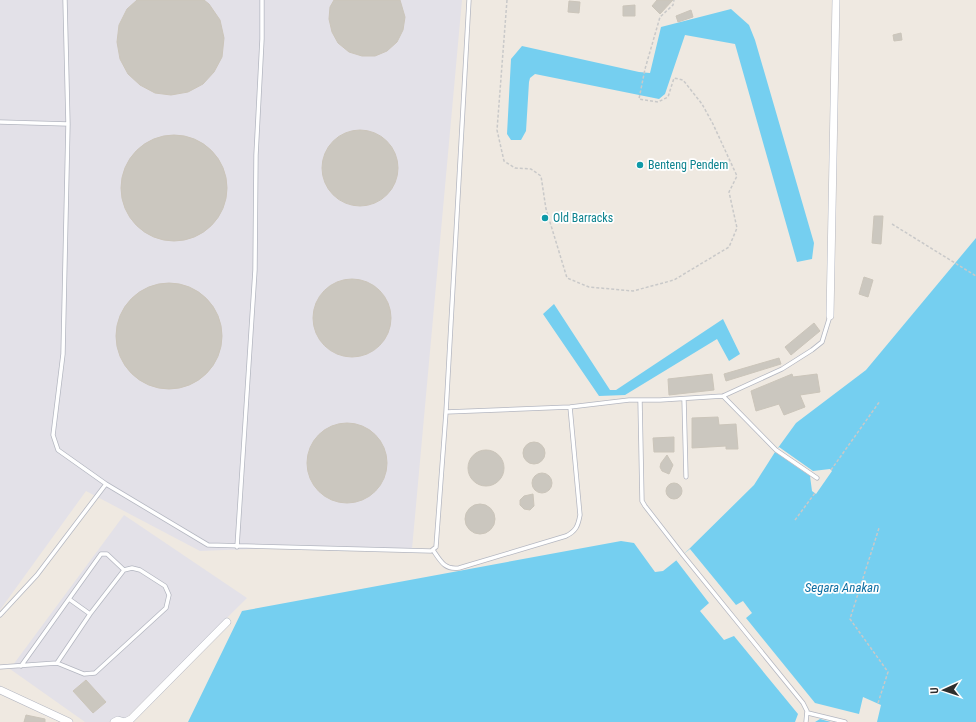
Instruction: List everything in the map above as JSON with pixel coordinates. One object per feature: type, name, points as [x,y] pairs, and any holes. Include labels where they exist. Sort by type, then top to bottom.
[{"type":"street","points":[[830,316],[836,0]]},
{"type":"street","points":[[114,722],[118,720],[126,722],[131,718],[227,622]]},
{"type":"street","points":[[0,690],[69,722]]},
{"type":"lane","points":[[65,0],[68,124],[63,354],[53,435],[58,450],[106,484],[208,545],[237,547],[433,550]]},
{"type":"lane","points":[[237,547],[254,270],[256,155],[262,39],[262,0]]},
{"type":"lane","points":[[433,550],[436,547],[446,412],[469,0]]},
{"type":"lane","points":[[0,122],[68,124]]},
{"type":"lane","points":[[446,412],[570,407],[640,400],[722,396],[782,369],[806,355],[822,342],[830,316]]},
{"type":"lane","points":[[722,396],[776,450],[818,478]]},
{"type":"lane","points":[[684,399],[686,477]]},
{"type":"lane","points":[[640,400],[642,501],[644,506],[682,555],[803,703],[808,713],[806,722]]},
{"type":"lane","points":[[433,550],[443,565],[451,569],[459,568],[566,536],[574,532],[578,525],[580,515],[570,407]]},
{"type":"lane","points":[[0,615],[37,575],[106,484]]},
{"type":"lane","points":[[21,666],[101,554],[107,554],[124,570]]},
{"type":"lane","points":[[0,667],[57,663],[84,674],[95,673],[166,608],[169,595],[165,586],[140,570],[132,568],[124,570],[90,614],[57,663]]},
{"type":"lane","points":[[69,599],[90,614]]},
{"type":"lane","points":[[808,713],[845,722]]},
{"type":"path","points":[[507,0],[497,130],[504,161],[515,168],[531,169],[541,176],[546,208],[567,278],[589,287],[633,291],[674,280],[729,247],[737,228],[729,192],[737,176],[714,124],[702,104],[683,80],[674,78],[668,96],[658,102],[639,99],[645,68],[660,17],[672,5],[674,0]]},
{"type":"path","points":[[892,224],[976,276]]},
{"type":"path","points":[[831,470],[880,401]]},
{"type":"path","points":[[795,520],[815,493]]},
{"type":"path","points":[[878,703],[888,672],[850,619],[879,528]]},
{"type":"shaded area","points":[[0,0],[462,0],[412,549],[302,547],[200,551],[86,491],[0,610]]},
{"type":"shaded area","points":[[124,515],[247,598],[122,722],[85,722],[10,669]]},
{"type":"water","points":[[731,9],[749,25],[755,40],[814,243],[812,259],[797,262],[735,44],[685,35],[665,94],[659,99],[535,74],[530,78],[529,82],[526,131],[521,140],[511,140],[507,134],[511,59],[522,46],[639,72],[650,73],[661,27]]},
{"type":"water","name":"Segara Anakan","points":[[976,238],[976,722],[188,722],[242,611],[621,541],[634,543],[655,572],[663,571],[683,555],[754,485],[796,423],[866,370]]},
{"type":"water","points":[[554,304],[610,390],[616,390],[723,319],[740,354],[729,361],[717,339],[625,395],[599,396],[543,314]]},
{"type":"pier","points":[[779,447],[813,471],[830,469],[832,471],[816,494],[812,491],[810,476],[775,452]]},
{"type":"pier","points":[[690,549],[736,605],[743,601],[752,613],[746,618],[815,703],[859,714],[863,697],[881,705],[877,722],[831,722],[820,719],[815,722],[795,722],[798,714],[734,636],[724,640],[700,611],[709,603],[676,560]]},
{"type":"building","points":[[137,0],[204,0],[209,4],[220,20],[224,38],[222,57],[214,72],[203,84],[188,92],[171,95],[155,93],[140,85],[128,74],[120,59],[117,42],[119,25],[127,9]]},
{"type":"building","points":[[334,0],[400,0],[405,17],[403,30],[397,42],[387,51],[375,56],[362,56],[349,52],[338,43],[332,32],[329,19],[330,7]]},
{"type":"building","points":[[657,0],[673,0],[660,14],[652,6]]},
{"type":"building","points":[[569,1],[580,2],[579,13],[568,12]]},
{"type":"building","points":[[635,5],[635,16],[623,16],[623,6]]},
{"type":"building","points":[[691,10],[693,17],[678,22],[676,16]]},
{"type":"building","points":[[901,33],[902,40],[894,41],[893,35]]},
{"type":"building","points":[[353,130],[367,130],[381,136],[392,147],[398,161],[398,175],[395,183],[387,195],[381,200],[367,206],[353,206],[339,200],[328,189],[322,175],[322,161],[328,147],[339,136]]},
{"type":"building","points":[[174,135],[194,139],[212,150],[223,168],[227,188],[223,208],[212,226],[194,237],[174,241],[154,237],[136,226],[125,208],[121,188],[125,168],[136,150],[154,139]]},
{"type":"building","points":[[874,216],[883,216],[881,244],[872,243]]},
{"type":"building","points":[[864,277],[873,280],[868,297],[859,294]]},
{"type":"building","points":[[352,279],[367,282],[380,290],[388,303],[391,318],[388,333],[380,346],[367,354],[352,357],[337,354],[324,346],[316,333],[313,318],[316,303],[324,290],[337,282]]},
{"type":"building","points":[[169,283],[189,287],[207,298],[218,316],[222,336],[218,356],[207,374],[189,385],[169,389],[149,385],[131,374],[120,356],[116,336],[120,316],[131,298],[149,287]]},
{"type":"building","points":[[814,323],[820,331],[791,355],[785,347]]},
{"type":"building","points":[[779,358],[781,364],[726,381],[724,374]]},
{"type":"building","points":[[712,374],[714,390],[669,395],[668,379]]},
{"type":"building","points":[[792,374],[793,377],[817,374],[820,392],[800,395],[805,407],[784,415],[779,404],[756,411],[751,391]]},
{"type":"building","points":[[718,417],[719,425],[736,424],[738,449],[726,449],[726,446],[692,448],[692,418]]},
{"type":"building","points":[[347,423],[362,426],[375,435],[384,448],[387,463],[384,478],[375,491],[362,500],[347,503],[332,500],[319,491],[310,478],[307,463],[310,448],[319,435],[332,426]]},
{"type":"building","points":[[674,437],[674,452],[654,452],[653,438]]},
{"type":"building","points":[[534,442],[542,445],[545,453],[542,461],[534,464],[526,461],[523,453],[526,445]]},
{"type":"building","points":[[490,450],[499,455],[503,461],[503,475],[499,481],[490,486],[482,486],[473,481],[469,475],[468,464],[473,455],[479,451]]},
{"type":"building","points":[[667,455],[673,465],[669,474],[662,471],[660,467]]},
{"type":"building","points":[[542,473],[549,476],[552,483],[549,490],[542,493],[535,490],[532,483],[535,476]]},
{"type":"building","points":[[671,483],[677,483],[682,488],[680,497],[677,499],[671,499],[666,494],[666,488]]},
{"type":"building","points":[[533,494],[534,506],[530,510],[524,509],[520,505],[520,500],[524,496]]},
{"type":"building","points":[[480,504],[486,505],[494,513],[494,525],[486,533],[480,534],[474,533],[466,525],[465,519],[466,513],[474,505]]},
{"type":"building","points":[[86,680],[106,702],[93,713],[73,691]]},
{"type":"building","points":[[26,715],[45,719],[45,722],[24,722]]},
{"type":"place","name":"Benteng Pendem","points":[[640,165]]},
{"type":"place","name":"Old Barracks","points":[[545,218]]}]
